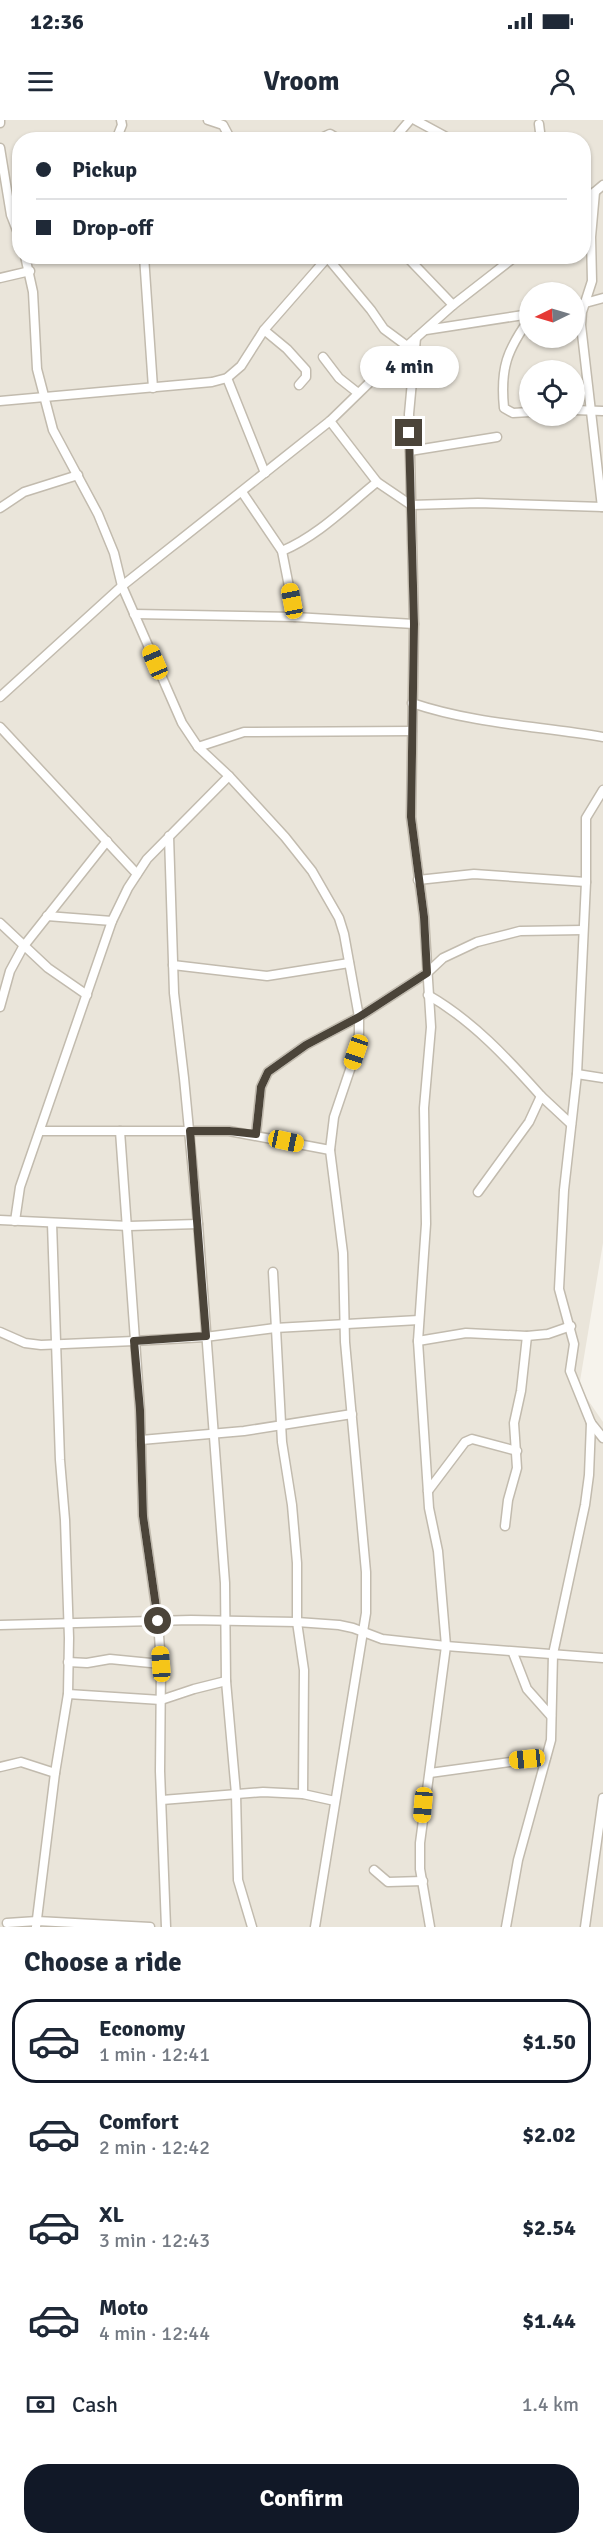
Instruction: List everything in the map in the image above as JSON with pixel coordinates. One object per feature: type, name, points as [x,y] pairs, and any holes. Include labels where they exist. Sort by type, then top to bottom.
[{"type":"street","points":[[208,120],[223,125],[227,132]]},
{"type":"street","points":[[400,132],[410,120]]},
{"type":"street","points":[[415,120],[437,132]]},
{"type":"street","points":[[539,124],[540,132]]},
{"type":"street","points":[[0,148],[3,193],[12,217]]},
{"type":"street","points":[[591,195],[603,185]]},
{"type":"street","points":[[330,421],[377,482],[411,504],[478,503],[602,507],[580,325],[592,281],[591,237],[595,192]]},
{"type":"street","points":[[28,264],[35,350],[53,430],[98,514],[114,553],[122,586],[182,723],[198,747],[229,776],[285,837],[312,871],[339,918],[359,1017],[356,1052],[334,1117],[330,1150],[343,1252],[344,1324],[366,1572],[366,1613],[315,1927]]},
{"type":"street","points":[[145,264],[153,388]]},
{"type":"street","points":[[0,401],[153,388],[212,382],[227,378],[241,366],[264,330],[320,264]]},
{"type":"street","points":[[332,264],[350,283],[384,329],[407,346]]},
{"type":"street","points":[[414,264],[453,305]]},
{"type":"street","points":[[0,697],[122,586],[330,421],[407,346],[453,305],[505,264]]},
{"type":"street","points":[[0,278],[30,271]]},
{"type":"street","points":[[586,304],[603,298]]},
{"type":"street","points":[[425,330],[519,317]]},
{"type":"street","points":[[264,330],[287,349],[306,370],[306,377],[299,385]]},
{"type":"street","points":[[519,334],[508,352],[502,385],[504,408],[513,413],[519,413]]},
{"type":"street","points":[[416,338],[410,389],[414,624],[411,817],[424,917],[431,1027],[424,1120],[426,1224],[418,1341],[431,1525],[438,1551],[446,1646],[430,1773],[423,1805],[420,1843],[430,1927]]},
{"type":"street","points":[[323,357],[339,378],[358,393]]},
{"type":"street","points":[[227,378],[265,473]]},
{"type":"street","points":[[585,411],[603,411]]},
{"type":"street","points":[[410,451],[497,437]]},
{"type":"street","points":[[0,508],[24,492],[78,475]]},
{"type":"street","points":[[282,551],[296,545],[325,525],[377,482]]},
{"type":"street","points":[[242,492],[282,551],[296,617]]},
{"type":"street","points":[[134,614],[296,617],[414,624]]},
{"type":"street","points":[[412,703],[431,710],[508,726],[603,737]]},
{"type":"street","points":[[0,727],[137,874]]},
{"type":"street","points":[[198,747],[244,732],[412,731]]},
{"type":"street","points":[[15,1221],[20,1187],[112,921],[137,874],[169,836],[229,776]]},
{"type":"street","points":[[603,790],[586,818],[586,882],[577,1074],[564,1190],[559,1289],[571,1326],[574,1344],[570,1371],[591,1423],[603,1438]]},
{"type":"street","points":[[169,836],[174,993],[190,1131],[214,1433],[226,1620],[226,1681],[236,1794],[238,1880],[252,1927]]},
{"type":"street","points":[[0,1007],[10,971],[23,947],[107,842]]},
{"type":"street","points":[[418,880],[474,874],[586,882]]},
{"type":"street","points":[[47,916],[112,921]]},
{"type":"street","points":[[0,923],[48,968],[87,995]]},
{"type":"street","points":[[256,1134],[261,1087],[268,1072],[306,1045],[359,1017],[427,973],[443,958],[477,942],[520,932],[584,930]]},
{"type":"street","points":[[173,965],[267,976],[349,963]]},
{"type":"street","points":[[428,995],[447,1006],[494,1046],[571,1124]]},
{"type":"street","points":[[577,1074],[603,1078]]},
{"type":"street","points":[[478,1192],[529,1122],[541,1096]]},
{"type":"street","points":[[40,1131],[229,1131],[256,1134],[330,1150]]},
{"type":"street","points":[[120,1131],[141,1440],[143,1516],[158,1621],[161,1664],[160,1771],[166,1927]]},
{"type":"street","points":[[0,1220],[127,1226],[198,1224]]},
{"type":"street","points":[[37,1924],[55,1773],[68,1694],[69,1662],[52,1222]]},
{"type":"street","points":[[273,1272],[281,1425],[292,1505],[297,1563],[297,1622],[304,1670],[303,1794]]},
{"type":"street","points":[[0,1332],[25,1342],[57,1344],[134,1341],[275,1328],[419,1320]]},
{"type":"street","points":[[418,1341],[466,1333],[527,1336],[548,1334],[571,1326]]},
{"type":"street","points":[[505,1526],[508,1500],[517,1468],[514,1423],[522,1391],[527,1336]]},
{"type":"street","points":[[141,1440],[244,1431],[352,1414]]},
{"type":"street","points":[[506,1927],[518,1860],[551,1740],[553,1654],[586,1495],[591,1423]]},
{"type":"street","points":[[428,1491],[465,1442],[472,1439],[517,1451]]},
{"type":"street","points":[[0,1625],[226,1620],[297,1622],[339,1625],[382,1639],[513,1653],[603,1658]]},
{"type":"street","points":[[513,1653],[527,1689],[551,1716]]},
{"type":"street","points":[[69,1662],[87,1663],[110,1659],[161,1664]]},
{"type":"street","points":[[68,1694],[161,1700],[226,1681]]},
{"type":"street","points":[[430,1773],[546,1757]]},
{"type":"street","points":[[0,1767],[21,1762],[55,1773]]},
{"type":"street","points":[[162,1800],[263,1792],[303,1794],[335,1801]]},
{"type":"street","points":[[585,1927],[603,1798]]},
{"type":"street","points":[[374,1870],[388,1882],[423,1881]]},
{"type":"street","points":[[7,1923],[150,1927]]},
{"type":"shaded area","points":[[0,120],[603,120],[603,1243],[579,1387],[603,1422],[603,1927],[0,1927]]},
{"type":"route","points":[[158,1621],[143,1516],[140,1410],[134,1341],[206,1336],[190,1131],[238,1131],[256,1134],[261,1087],[268,1072],[306,1045],[359,1017],[427,973],[424,917],[411,817],[414,624],[409,433]]}]
